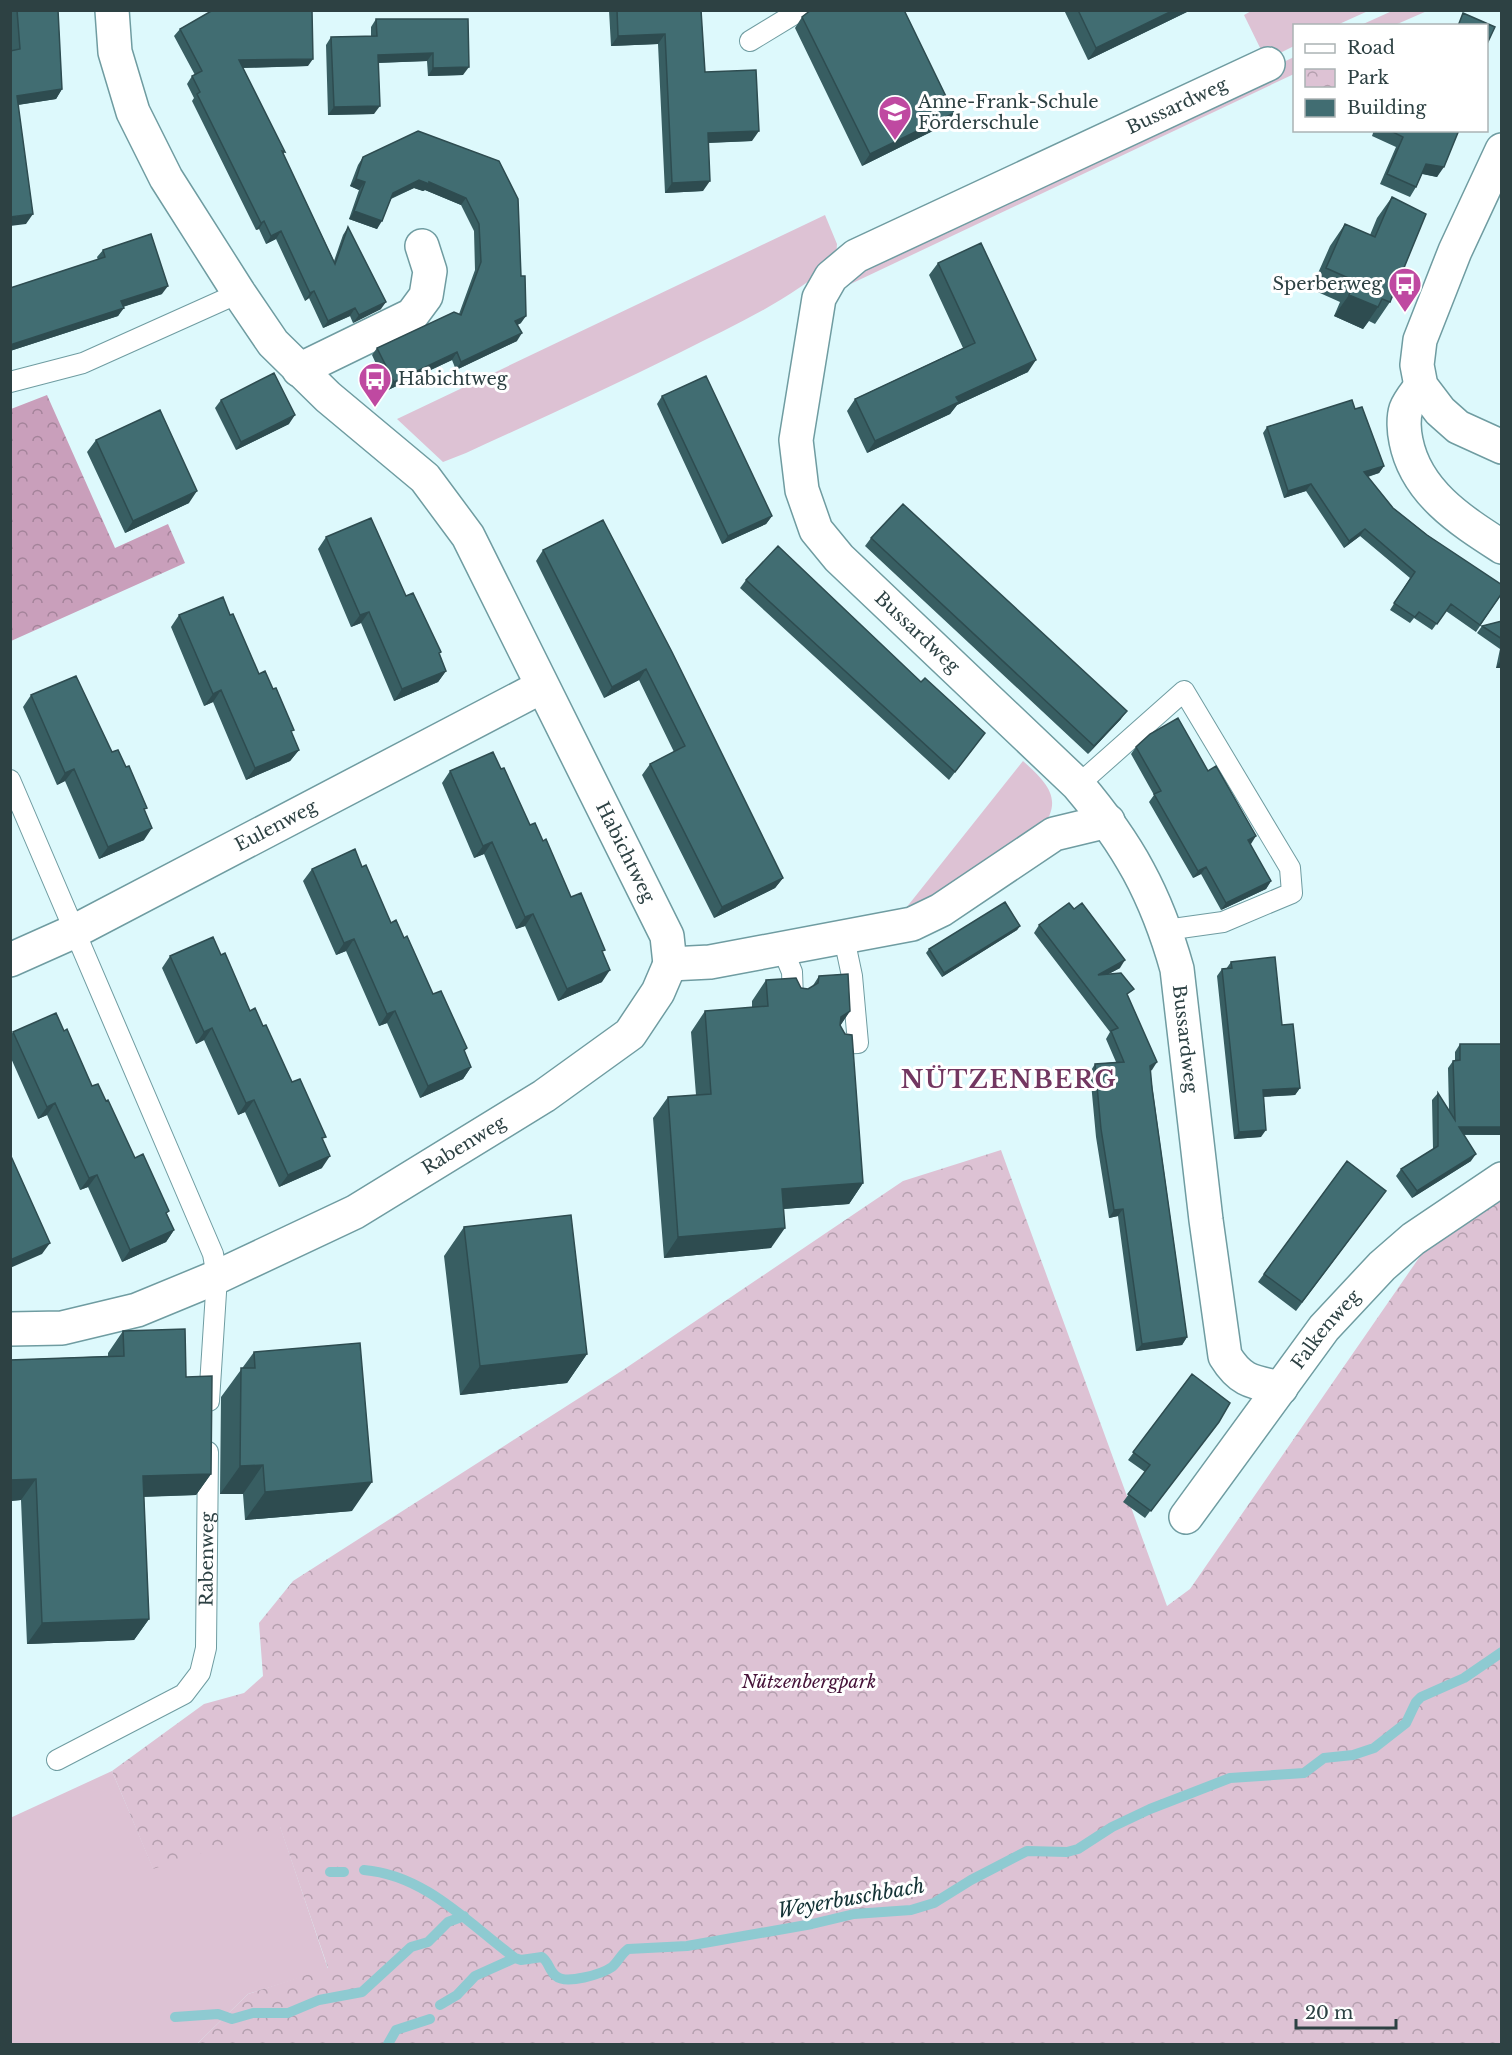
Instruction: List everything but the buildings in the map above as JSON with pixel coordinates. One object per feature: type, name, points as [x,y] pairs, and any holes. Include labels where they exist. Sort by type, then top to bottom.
[{"type":"street","name":"Habichtweg","points":[[112,10],[115,52],[133,112],[166,178],[273,344],[299,370],[425,478],[468,536],[667,936],[670,964]]},
{"type":"street","name":"Bussardweg","points":[[1268,64],[856,256],[831,277],[819,298],[796,440],[802,490],[816,530],[839,558],[1077,785],[1108,821],[1153,896],[1177,969],[1206,1220],[1225,1356],[1234,1371],[1246,1380],[1281,1388]]},
{"type":"street","points":[[1502,150],[1455,251],[1420,340],[1417,365],[1421,386],[1440,411],[1458,427],[1502,447]]},
{"type":"street","points":[[299,370],[412,315],[426,297],[430,271],[422,246]]},
{"type":"street","points":[[1421,386],[1406,410],[1404,434],[1409,459],[1423,484],[1447,507],[1502,547]]},
{"type":"street","name":"Eulenweg","points":[[10,960],[75,931],[542,687]]},
{"type":"street","points":[[670,964],[710,962],[783,950],[912,924],[941,910],[1054,834],[1108,821]]},
{"type":"street","name":"Rabenweg","points":[[10,1329],[62,1328],[137,1310],[355,1212],[544,1096],[630,1034],[658,992],[670,964]]},
{"type":"street","name":"Falkenweg","points":[[1186,1517],[1324,1329],[1382,1266],[1413,1239],[1502,1179]]},
{"type":"lane","points":[[750,41],[801,10]]},
{"type":"lane","points":[[10,382],[82,363],[239,293]]},
{"type":"lane","points":[[1077,785],[1184,691],[1290,868],[1292,893],[1223,922],[1166,930]]},
{"type":"lane","points":[[10,780],[213,1254],[217,1276]]},
{"type":"lane","points":[[837,1044],[858,1043],[852,976],[844,938]]},
{"type":"lane","points":[[783,950],[792,972],[793,998]]},
{"type":"lane","name":"Rabenweg","points":[[57,1760],[184,1694],[200,1673],[206,1648],[209,1426],[217,1276]]},
{"type":"green space","points":[[1253,10],[1368,11],[1339,24],[1293,24],[1293,46],[1266,60],[1244,15]]},
{"type":"green space","points":[[1392,11],[1427,11],[1397,24],[1363,24]]},
{"type":"green space","points":[[1293,57],[1293,74],[840,289],[859,265]]},
{"type":"green space","points":[[825,215],[837,244],[836,259],[819,274],[762,311],[628,378],[443,462],[397,419]]},
{"type":"green space","points":[[47,395],[115,548],[168,524],[185,563],[11,641],[11,409]]},
{"type":"green space","points":[[1023,761],[1039,776],[1050,792],[1052,809],[1041,829],[917,906],[906,908]]},
{"type":"green space","name":"Nützenbergpark","points":[[1001,1150],[1167,1606],[1190,1589],[1432,1239],[1501,1199],[1501,2044],[197,2044],[248,1994],[328,1968],[280,1827],[153,1869],[112,1771],[204,1704],[244,1693],[263,1676],[259,1623],[293,1581],[623,1370],[903,1181]]},
{"type":"green space","points":[[112,1771],[153,1868],[280,1826],[328,1969],[248,1994],[197,2044],[11,2044],[10,1818]]},
{"type":"waterway","name":"Weyerbuschbach","points":[[364,1870],[407,1881],[426,1891],[463,1916],[515,1958],[521,1960],[542,1957],[556,1976],[568,1979],[584,1978],[612,1967],[628,1949],[687,1946],[812,1924],[854,1914],[911,1910],[934,1903],[971,1880],[1027,1851],[1067,1852],[1078,1849],[1112,1827],[1150,1809],[1230,1778],[1304,1773],[1324,1758],[1353,1755],[1374,1748],[1406,1723],[1416,1702],[1421,1697],[1464,1678],[1502,1652]]},
{"type":"waterway","name":"Weyerbuschbach","points":[[330,1872],[344,1872]]},
{"type":"waterway","points":[[175,2017],[218,2014],[232,2019],[253,2013],[288,2013],[319,2000],[362,1992],[411,1947],[428,1942],[448,1922],[464,1916]]},
{"type":"waterway","points":[[440,2005],[457,1995],[475,1976],[515,1958]]},
{"type":"waterway","points":[[388,2044],[396,2030],[430,2019]]},
{"type":"place","name":"Anne-Frank-Schule Förderschule","points":[[895,141]]},
{"type":"place","name":"Sperberweg","points":[[1405,313]]},
{"type":"place","name":"Habichtweg","points":[[375,408]]},
{"type":"district","name":"NÜTZENBERG","points":[[1009,1080]]}]
